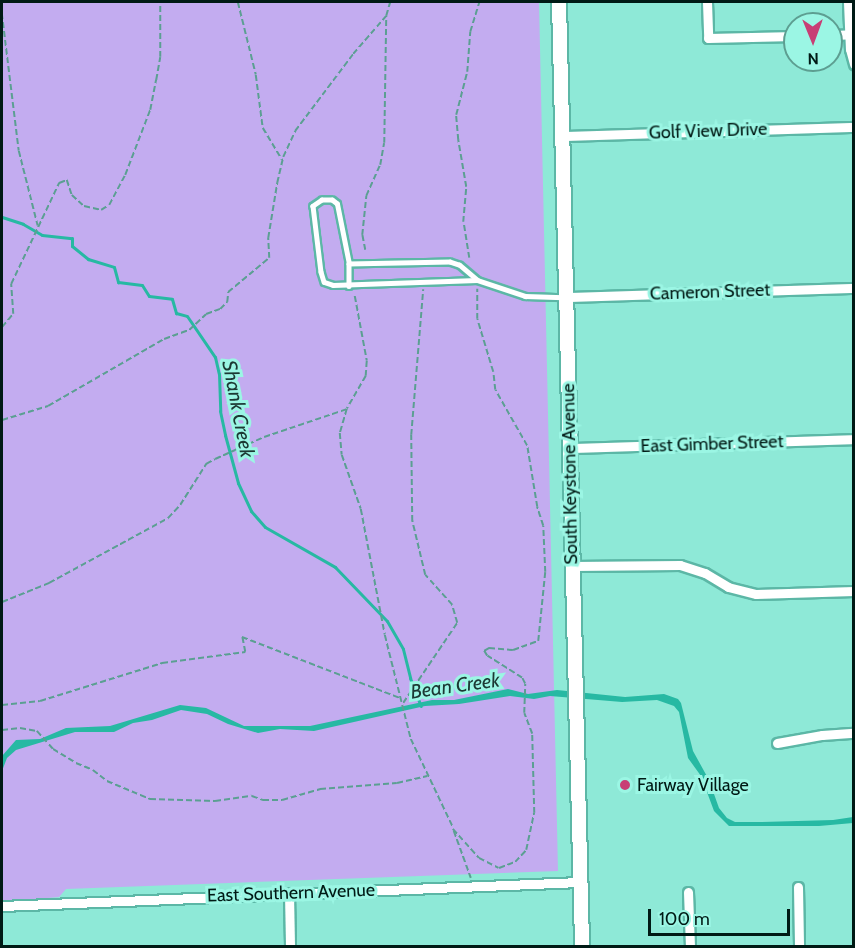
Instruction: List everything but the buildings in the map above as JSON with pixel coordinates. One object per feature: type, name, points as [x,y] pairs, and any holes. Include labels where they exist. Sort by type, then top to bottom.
[{"type":"main road","name":"South Keystone Avenue","points":[[559,2],[582,946]]},
{"type":"street","points":[[707,2],[708,38],[783,36]]},
{"type":"street","points":[[848,2],[854,64]]},
{"type":"street","name":"Golf View Drive","points":[[562,136],[854,127]]},
{"type":"street","name":"Cameron Street","points":[[566,297],[854,288]]},
{"type":"street","name":"East Gimber Street","points":[[570,448],[854,439]]},
{"type":"street","points":[[572,566],[680,564],[705,573],[728,587],[756,594],[854,591]]},
{"type":"street","points":[[777,743],[822,735],[854,733]]},
{"type":"street","name":"East Southern Avenue","points":[[2,906],[580,882]]},
{"type":"street","points":[[798,887],[799,946]]},
{"type":"street","points":[[688,892],[690,946]]},
{"type":"street","points":[[289,893],[290,946]]},
{"type":"lane","points":[[349,286],[349,264],[337,204],[332,200],[315,203],[313,215],[324,282],[349,286],[477,279]]},
{"type":"lane","points":[[349,264],[450,262],[459,265],[477,279],[525,296],[566,297]]},
{"type":"path","points":[[2,327],[13,314],[11,284],[62,180],[67,180],[72,195],[84,206],[101,210],[109,205],[125,175],[150,110],[160,57],[160,2]]},
{"type":"path","points":[[238,2],[256,75],[262,128],[283,161]]},
{"type":"path","points":[[365,250],[362,235],[366,196],[380,165],[384,143],[386,16],[390,2]]},
{"type":"path","points":[[469,258],[463,222],[466,187],[456,115],[467,72],[475,9],[479,2]]},
{"type":"path","points":[[2,13],[19,151],[39,227]]},
{"type":"path","points":[[2,420],[48,406],[164,339],[189,330],[206,314],[220,309],[227,302],[228,292],[269,258],[268,238],[283,161],[295,131],[386,16]]},
{"type":"path","points":[[402,704],[457,623],[448,600],[425,575],[412,521],[411,435],[423,288]]},
{"type":"path","points":[[453,829],[464,844],[491,866],[500,868],[508,866],[526,850],[534,813],[532,734],[524,713],[525,689],[522,678],[487,656],[484,651],[489,648],[513,650],[538,641],[545,572],[543,526],[537,507],[527,446],[495,390],[493,372],[477,319],[477,289]]},
{"type":"path","points":[[355,296],[366,361],[366,376],[347,409],[340,433],[342,455],[361,509],[383,624],[411,739],[427,776],[444,804],[471,879]]},
{"type":"path","points":[[2,602],[49,583],[168,518],[180,506],[206,464],[236,450],[347,409]]},
{"type":"path","points":[[2,705],[50,699],[162,663],[245,652],[242,637],[401,698]]},
{"type":"path","points":[[2,730],[20,728],[37,731],[49,744],[76,763],[93,770],[99,777],[150,799],[215,801],[252,796],[263,800],[282,800],[320,789],[397,783],[427,776]]},
{"type":"shaded area","points":[[2,2],[539,2],[558,871],[66,889],[59,897],[2,902]]},
{"type":"shaded area","points":[[508,689],[528,694],[557,690],[625,697],[664,694],[678,699],[693,751],[709,780],[719,808],[727,818],[735,822],[761,822],[833,820],[853,817],[853,823],[819,826],[729,826],[714,811],[701,776],[688,758],[679,712],[674,706],[657,700],[622,702],[550,696],[534,699],[510,696],[459,704],[425,706],[314,731],[280,729],[258,733],[228,724],[207,714],[181,710],[152,720],[133,723],[114,732],[75,732],[16,750],[7,758],[2,771],[2,756],[16,740],[40,739],[66,728],[110,726],[180,705],[206,708],[244,726],[310,726],[432,700],[454,700]]},
{"type":"waterway","name":"Shank Creek","points":[[2,217],[23,224],[42,235],[72,238],[72,246],[88,259],[114,267],[118,282],[142,285],[149,296],[172,299],[176,313],[187,316],[215,357],[219,374],[220,411],[225,435],[238,483],[251,511],[265,527],[335,567],[387,621],[403,649],[410,678],[421,706]]},
{"type":"place","name":"Fairway Village","points":[[625,785]]},
{"type":"water label","name":"Bean Creek","points":[[455,686]]}]
